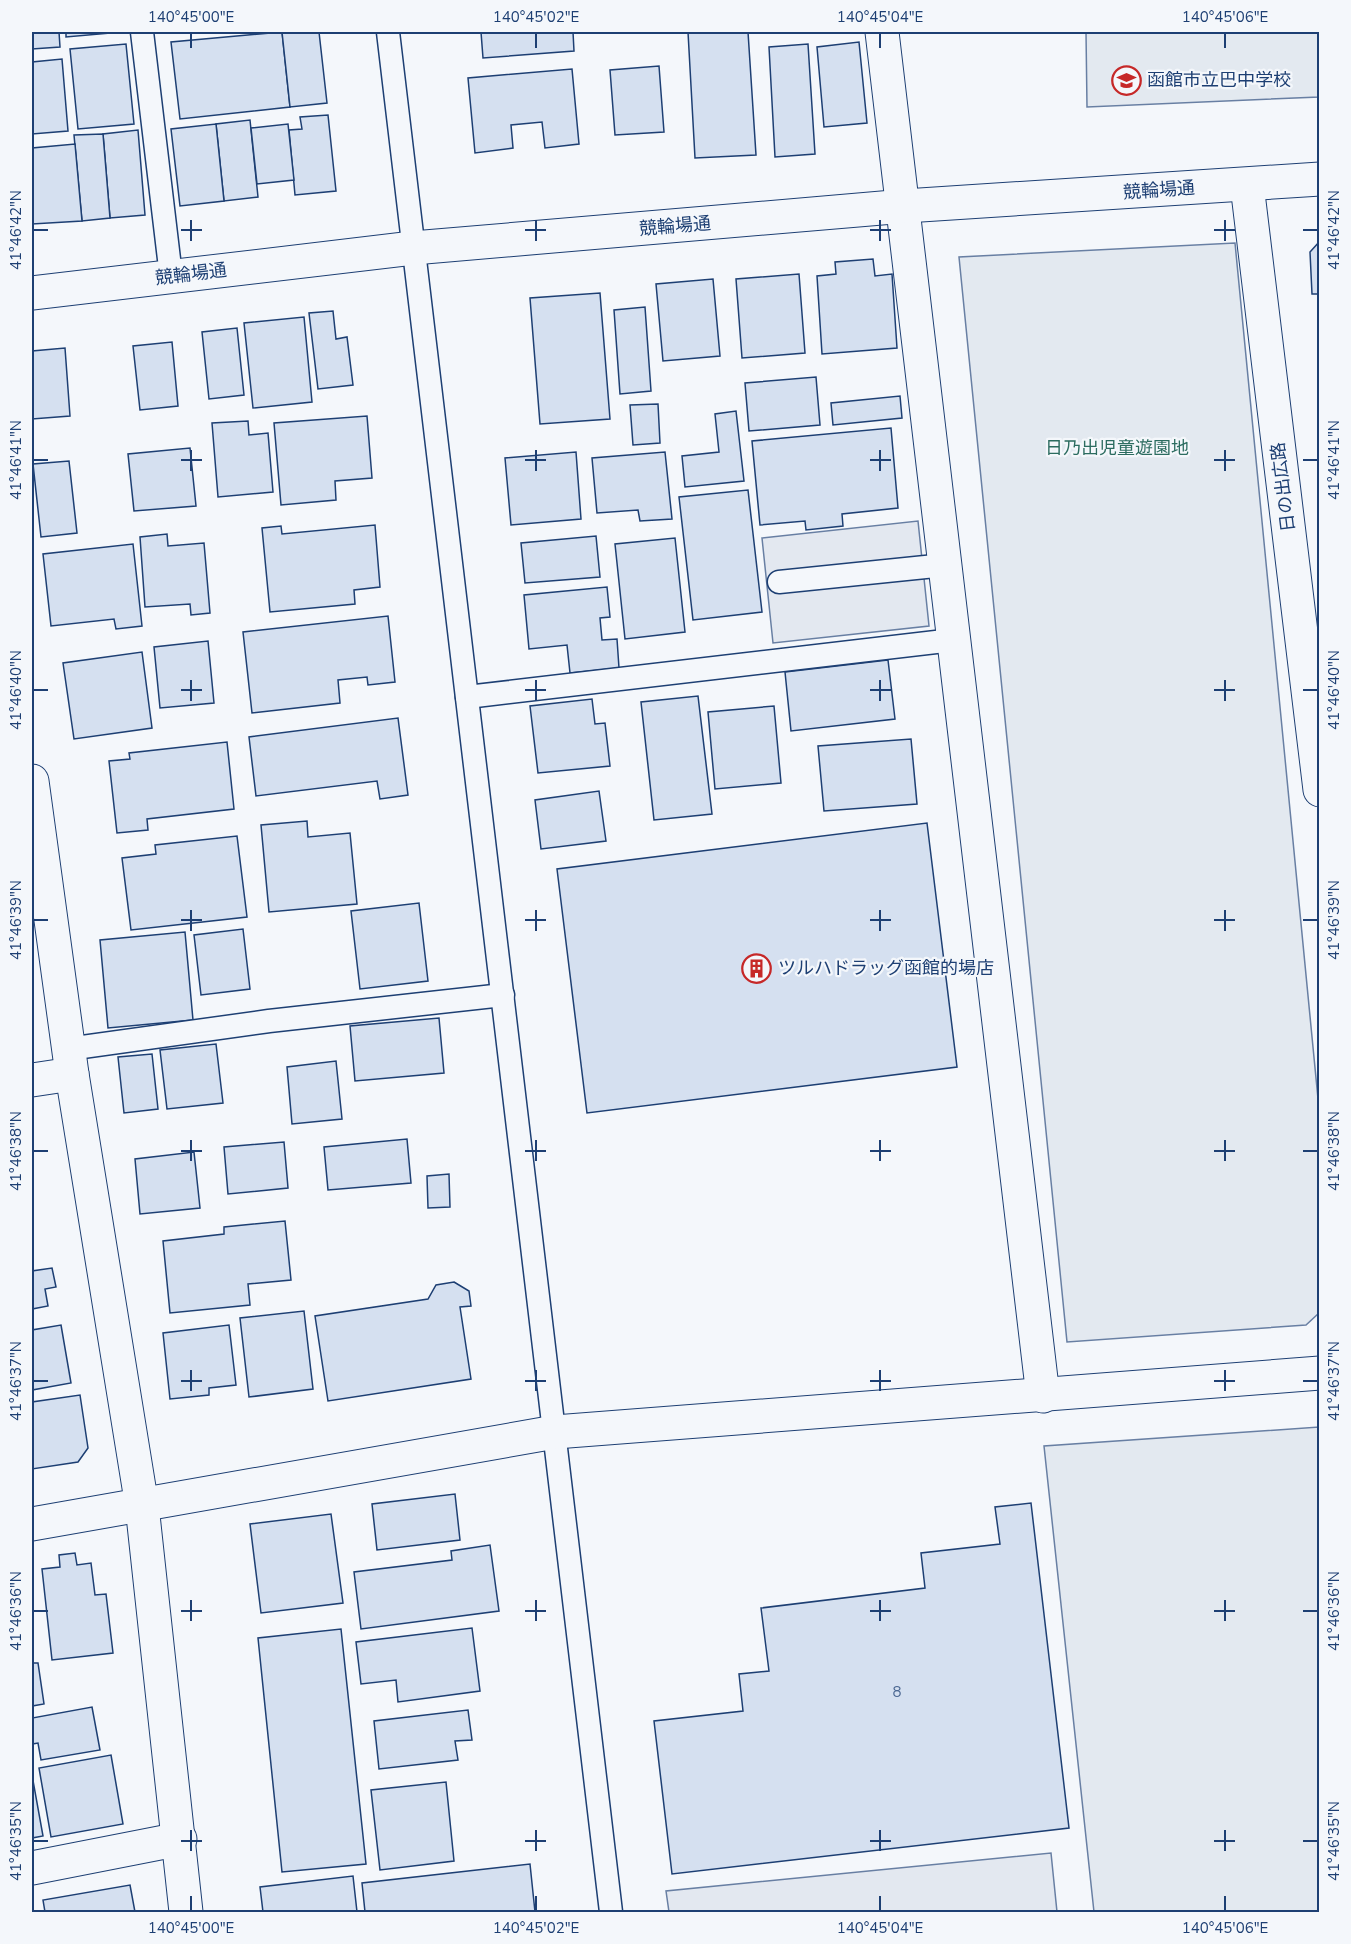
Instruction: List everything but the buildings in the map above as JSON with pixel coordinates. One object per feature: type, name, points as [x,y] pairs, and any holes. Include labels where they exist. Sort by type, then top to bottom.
[{"type":"street","points":[[882,32],[905,206],[953,640],[1043,1396]]},
{"type":"street","name":"競輪場通","points":[[32,293],[413,248],[905,206],[1320,179]]},
{"type":"street","name":"日の出広路","points":[[1247,185],[1320,790]]},
{"type":"street","points":[[32,781],[70,1061],[142,1506],[180,1839],[186,1912]]},
{"type":"street","points":[[32,1080],[70,1061]]},
{"type":"street","points":[[32,1524],[555,1432],[1320,1373]]},
{"type":"street","points":[[32,1868],[180,1839]]},
{"type":"lane","points":[[142,32],[171,276]]},
{"type":"lane","points":[[388,32],[522,1182],[555,1432],[611,1912]]},
{"type":"lane","points":[[779,582],[945,565]]},
{"type":"lane","points":[[467,697],[953,640]]},
{"type":"lane","points":[[70,1061],[269,1022],[502,995]]},
{"type":"green space","points":[[1086,32],[1319,32],[1319,97],[1087,107]]},
{"type":"green space","name":"日乃出児童遊園地","points":[[1235,243],[1319,1109],[1319,1313],[1306,1325],[1067,1342],[959,257]]},
{"type":"green space","points":[[1319,1427],[1319,1912],[1094,1912],[1044,1446]]},
{"type":"shaded area","points":[[918,521],[929,626],[773,643],[762,538]]},
{"type":"shaded area","points":[[1051,1853],[1057,1912],[669,1912],[666,1891]]},
{"type":"place","name":"函館市立巴中学校","points":[[1126,80]]},
{"type":"place","name":"ツルハドラッグ函館的場店","points":[[757,968]]}]
